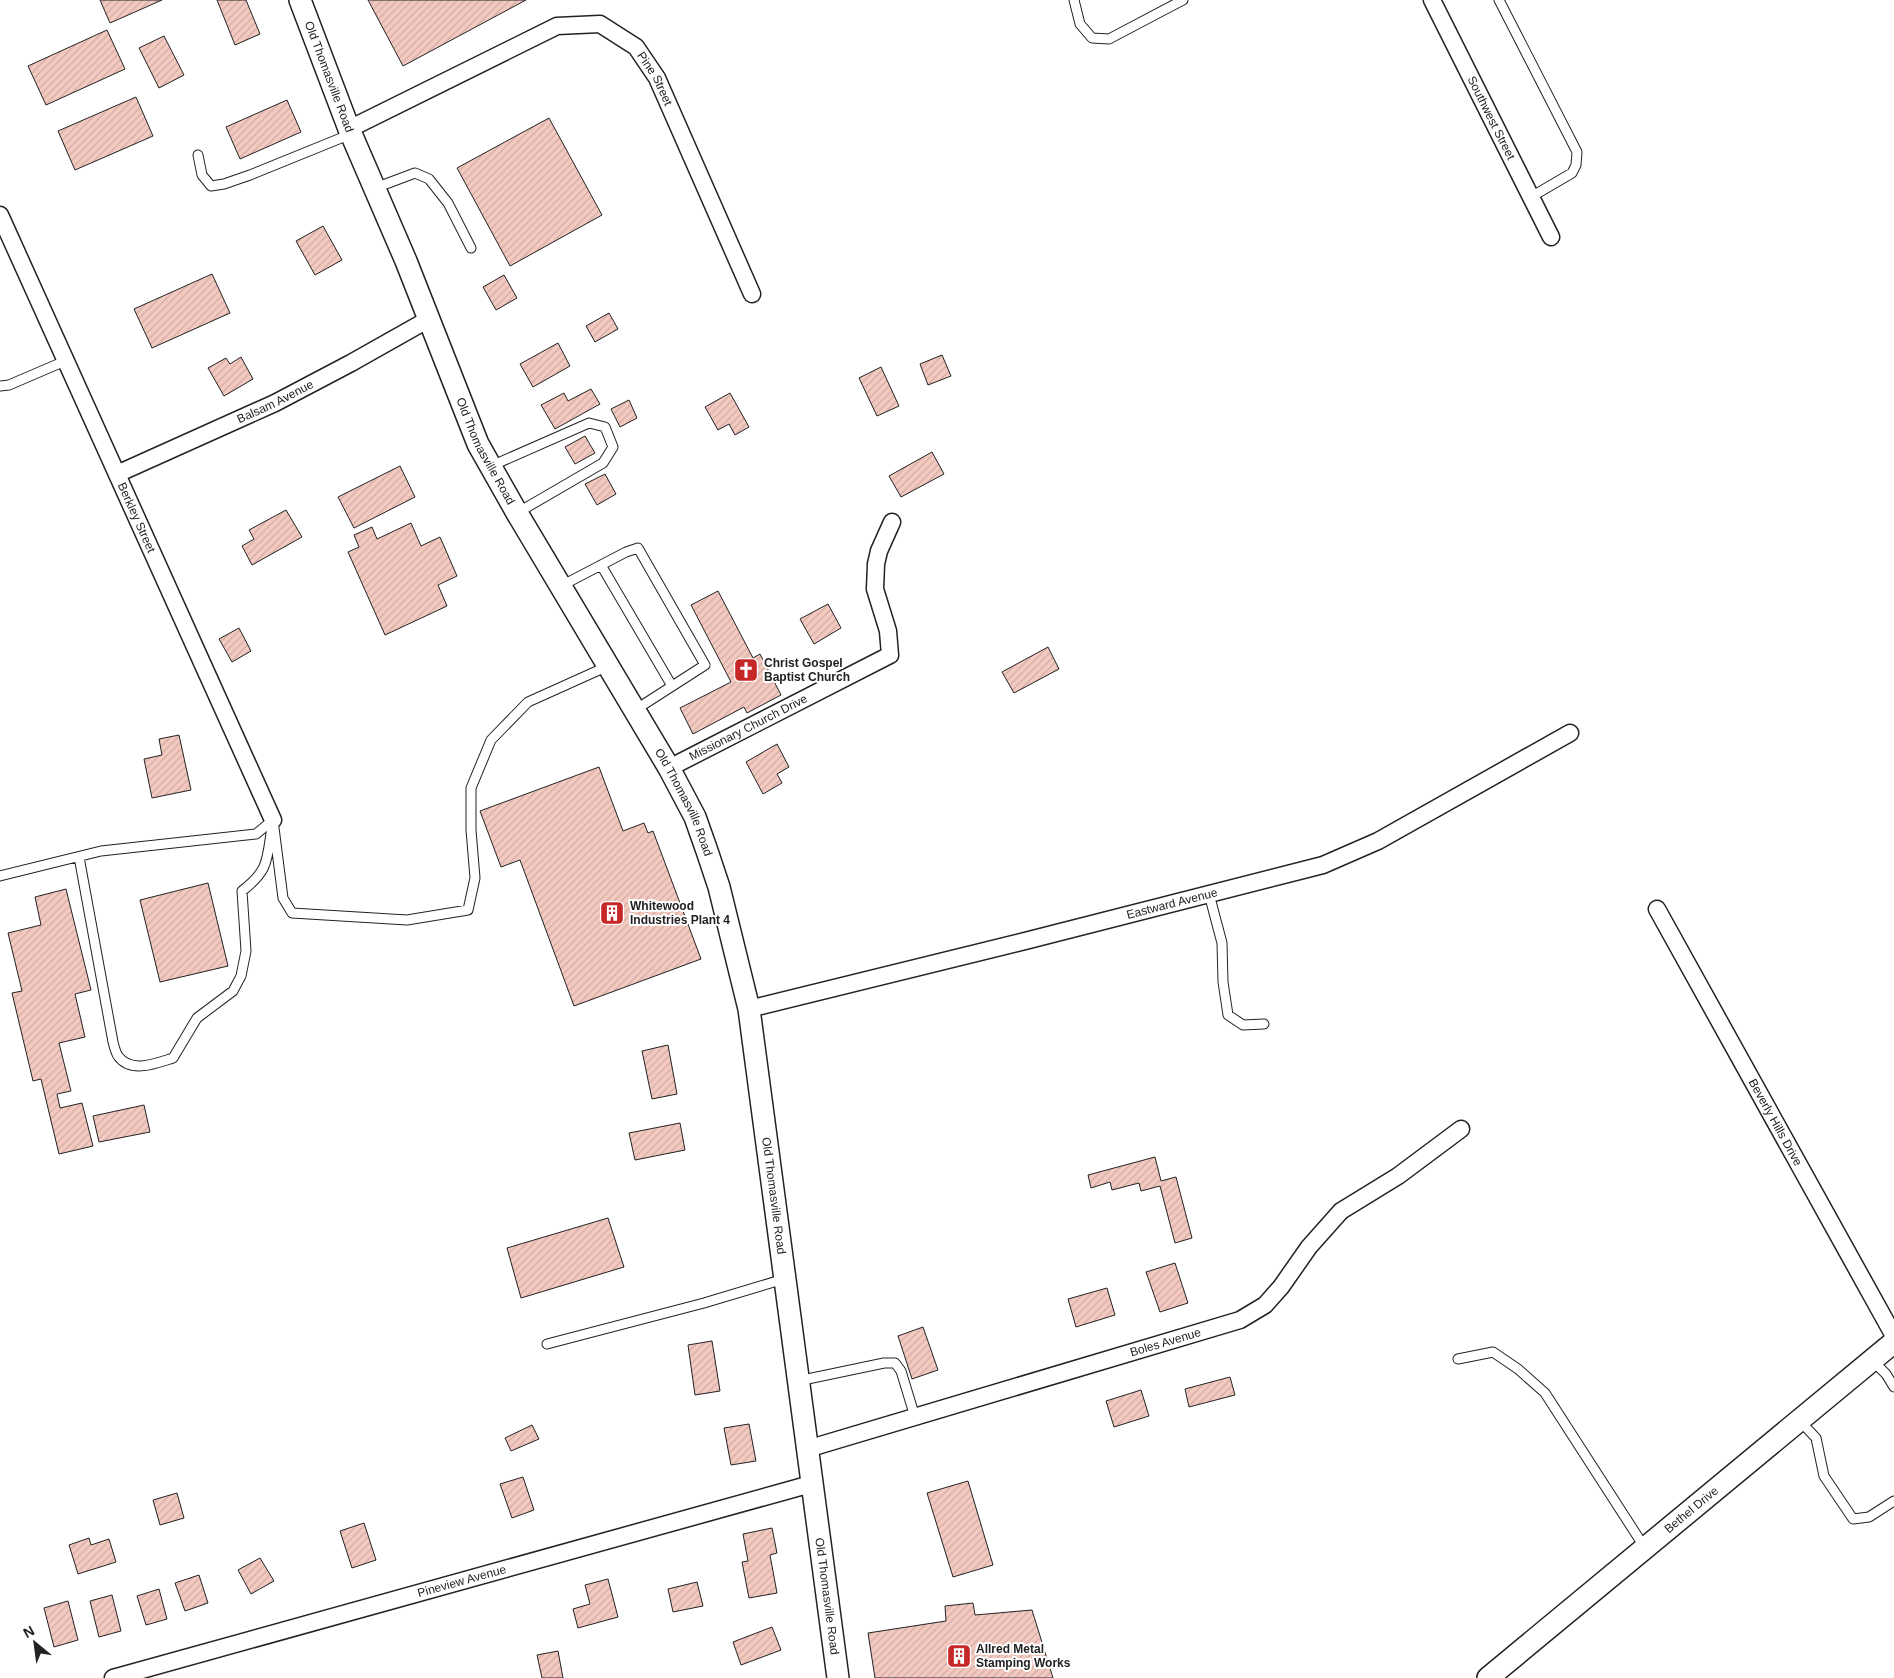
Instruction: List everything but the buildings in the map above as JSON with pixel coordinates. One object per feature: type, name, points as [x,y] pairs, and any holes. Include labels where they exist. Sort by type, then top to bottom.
[{"type":"street","name":"Old Thomasville Road","points":[[300,0],[350,132],[429,319],[478,444],[517,513],[670,768],[695,817],[719,888],[749,1009],[838,1678]]},
{"type":"street","name":"Southwest Street","points":[[1433,0],[1551,237]]},
{"type":"street","name":"Pine Street","points":[[350,132],[557,26],[600,24],[636,47],[657,78],[752,294]]},
{"type":"street","name":"Berkley Street","points":[[0,215],[273,820]]},
{"type":"street","name":"Balsam Avenue","points":[[117,474],[274,403],[351,363],[429,319]]},
{"type":"street","name":"Missionary Church Drive","points":[[670,768],[890,655],[888,631],[875,589],[876,564],[879,551],[892,522]]},
{"type":"street","name":"Eastward Avenue","points":[[749,1009],[1323,865],[1370,844],[1570,733]]},
{"type":"street","name":"Beverly Hills Drive","points":[[1657,909],[1894,1336]]},
{"type":"street","name":"Boles Avenue","points":[[807,1449],[1240,1320],[1265,1305],[1281,1287],[1309,1246],[1341,1211],[1398,1176],[1461,1129]]},
{"type":"street","name":"Bethel Drive","points":[[1488,1678],[1894,1342]]},
{"type":"street","name":"Pineview Avenue","points":[[113,1678],[811,1484]]},
{"type":"lane","points":[[1074,0],[1080,24],[1092,38],[1109,39],[1183,0]]},
{"type":"lane","points":[[1500,0],[1577,152],[1576,165],[1572,173],[1531,197]]},
{"type":"lane","points":[[198,155],[202,174],[212,186],[250,175],[350,132]]},
{"type":"lane","points":[[374,188],[415,173],[429,179],[448,203],[471,248]]},
{"type":"lane","points":[[0,386],[9,385],[65,361]]},
{"type":"lane","points":[[491,466],[588,422],[605,427],[613,447],[604,463],[517,513]]},
{"type":"lane","points":[[561,586],[626,552],[638,548],[705,665],[635,710]]},
{"type":"lane","points":[[601,565],[672,686]]},
{"type":"lane","points":[[273,820],[282,898],[292,913],[407,920],[468,910],[475,878],[471,830],[471,788],[491,740],[528,702],[608,666]]},
{"type":"lane","points":[[0,876],[101,851],[256,834],[273,820]]},
{"type":"lane","points":[[79,857],[113,1042],[118,1056],[128,1065],[149,1066],[173,1058],[197,1018],[232,991],[241,976],[246,951],[242,891],[256,880],[266,864],[273,820]]},
{"type":"lane","points":[[1209,894],[1222,943],[1223,982],[1228,1015],[1243,1026],[1264,1024]]},
{"type":"lane","points":[[547,1344],[784,1280]]},
{"type":"lane","points":[[1458,1359],[1492,1352],[1518,1369],[1545,1393],[1646,1548]]},
{"type":"lane","points":[[1872,1360],[1886,1374],[1894,1387]]},
{"type":"lane","points":[[797,1381],[884,1363],[895,1363],[901,1371],[915,1417]]},
{"type":"lane","points":[[1799,1420],[1816,1438],[1824,1476],[1853,1519],[1869,1517],[1894,1501]]},
{"type":"place","name":"Christ Gospel Baptist Church","points":[[746,670]]},
{"type":"place","name":"Whitewood Industries Plant 4","points":[[612,913]]},
{"type":"place","name":"Allred Metal Stamping Works","points":[[959,1656]]}]
